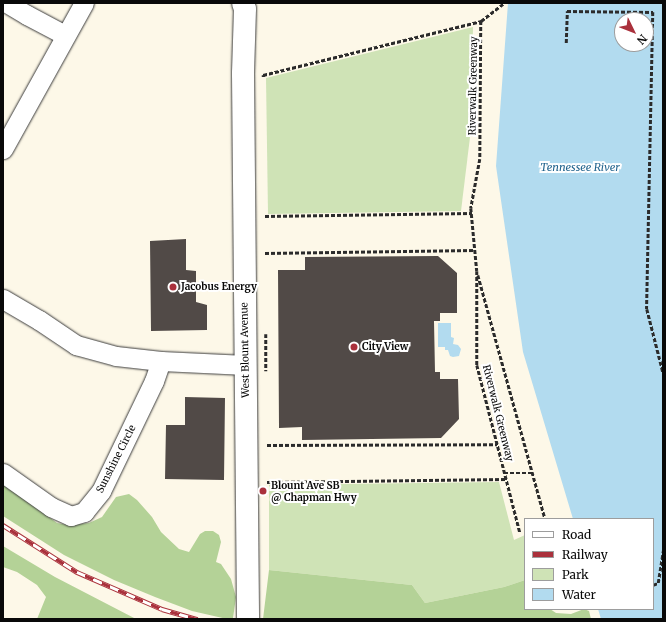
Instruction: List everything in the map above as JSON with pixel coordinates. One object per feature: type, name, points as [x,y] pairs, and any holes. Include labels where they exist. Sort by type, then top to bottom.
[{"type":"street","points":[[7,3],[27,16],[65,35]]},
{"type":"street","points":[[3,149],[84,3]]},
{"type":"street","name":"West Blount Avenue","points":[[247,5],[242,74],[248,619]]},
{"type":"street","points":[[3,299],[39,320],[76,345],[116,356],[161,361],[246,365]]},
{"type":"street","name":"Sunshine Circle","points":[[3,472],[51,507],[71,516],[84,512],[101,491],[154,381],[161,361]]},
{"type":"path","name":"Riverwalk Greenway","points":[[263,75],[482,21],[504,3]]},
{"type":"path","points":[[566,43],[567,11],[653,12],[647,309],[663,372]]},
{"type":"path","name":"Riverwalk Greenway","points":[[482,21],[480,159],[472,213],[477,271],[477,364],[520,533]]},
{"type":"path","points":[[265,216],[472,213]]},
{"type":"path","points":[[265,253],[475,250]]},
{"type":"path","name":"Riverwalk Greenway","points":[[477,271],[545,518]]},
{"type":"path","points":[[267,445],[497,444]]},
{"type":"path","points":[[504,473],[532,473]]},
{"type":"path","points":[[267,482],[506,479]]},
{"type":"path","points":[[654,585],[658,584],[663,550]]},
{"type":"green space","points":[[473,27],[471,129],[461,211],[268,214],[266,78]]},
{"type":"green space","points":[[499,482],[514,540],[524,535],[524,580],[504,587],[425,603],[412,585],[269,570],[269,485]]},
{"type":"green space","points":[[3,483],[57,523],[68,525],[89,523],[102,517],[116,497],[129,494],[137,500],[152,517],[161,532],[179,549],[189,552],[200,534],[205,531],[213,531],[219,535],[221,542],[216,562],[221,564],[231,579],[236,597],[233,618],[227,619],[192,611],[114,580],[64,555],[3,516]]},
{"type":"green space","points":[[3,546],[55,577],[136,619],[37,619],[46,597],[37,585],[17,572],[3,567]]},
{"type":"green space","points":[[269,570],[412,585],[425,603],[504,587],[524,580],[524,610],[552,610],[556,613],[571,614],[581,610],[586,610],[589,611],[591,619],[263,619]]},
{"type":"water","name":"Tennessee River","points":[[508,3],[663,3],[663,619],[601,619],[598,610],[654,610],[654,518],[573,518],[523,352],[496,166]]},
{"type":"water","points":[[438,323],[451,323],[451,337],[454,338],[453,344],[458,345],[461,349],[459,356],[450,356],[448,350],[445,350],[445,347],[438,347]]},
{"type":"building","name":"Jacobus Energy","points":[[186,239],[186,270],[196,271],[196,302],[207,305],[207,330],[151,331],[150,241]]},
{"type":"building","name":"City View","points":[[438,256],[457,273],[457,313],[440,313],[440,321],[434,321],[435,372],[440,372],[440,379],[458,379],[459,419],[441,438],[302,440],[302,427],[279,428],[278,270],[305,270],[305,257]]},
{"type":"building","points":[[185,397],[225,398],[224,480],[165,479],[166,425],[185,425]]},
{"type":"railway","points":[[3,525],[77,572],[162,609],[198,619]]},
{"type":"place","name":"Jacobus Energy","points":[[173,287]]},
{"type":"place","name":"City View","points":[[354,347]]},
{"type":"place","name":"Blount Ave SB @ Chapman Hwy","points":[[263,491]]}]
